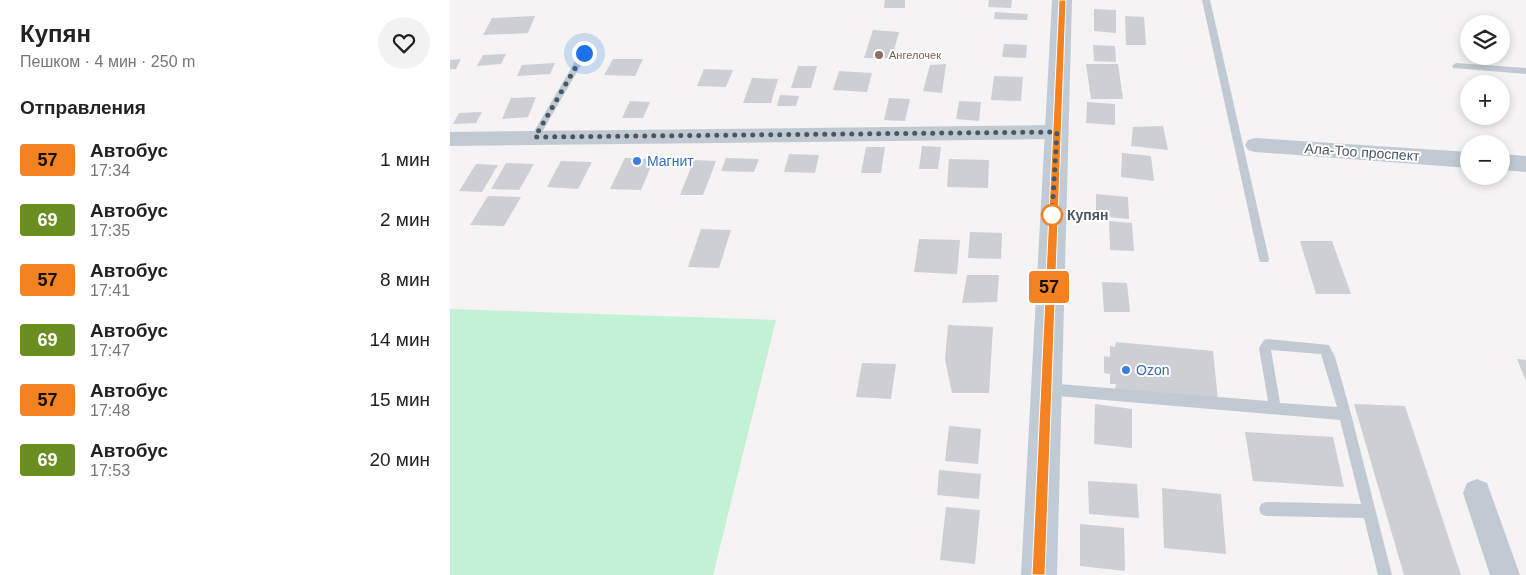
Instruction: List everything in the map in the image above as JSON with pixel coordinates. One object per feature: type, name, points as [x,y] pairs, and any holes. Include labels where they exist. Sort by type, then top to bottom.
[{"type":"main road","points":[[1039,575],[1062,0]]},
{"type":"street","points":[[450,139],[1057,132]]},
{"type":"street","name":"Ала-Тоо проспект","points":[[1255,145],[1460,159]]},
{"type":"street","points":[[1510,163],[1526,164]]},
{"type":"street","points":[[1477,493],[1505,575]]},
{"type":"lane","points":[[1206,0],[1264,259]]},
{"type":"lane","points":[[535,137],[584,53]]},
{"type":"lane","points":[[1456,66],[1526,71]]},
{"type":"lane","points":[[1275,408],[1265,348],[1268,344],[1324,349],[1329,357],[1345,414],[1385,575]]},
{"type":"lane","points":[[1045,389],[1345,414]]},
{"type":"lane","points":[[1266,509],[1368,511]]},
{"type":"green space","points":[[450,309],[776,320],[713,575],[450,575]]},
{"type":"building","points":[[885,0],[905,0],[905,8],[884,8]]},
{"type":"building","points":[[989,0],[1012,0],[1011,8],[988,7]]},
{"type":"building","points":[[1094,9],[1116,10],[1116,33],[1094,31]]},
{"type":"building","points":[[995,12],[1028,14],[1027,20],[994,19]]},
{"type":"building","points":[[535,16],[528,33],[483,35],[492,18]]},
{"type":"building","points":[[1125,16],[1144,17],[1146,45],[1126,45]]},
{"type":"building","points":[[873,30],[899,32],[892,58],[864,58]]},
{"type":"building","points":[[1004,44],[1027,45],[1026,58],[1002,57]]},
{"type":"building","points":[[1093,45],[1115,46],[1116,62],[1094,61]]},
{"type":"building","points":[[506,54],[501,64],[477,66],[483,55]]},
{"type":"building","points":[[461,59],[456,69],[450,69],[450,60]]},
{"type":"building","points":[[613,59],[643,59],[635,76],[604,75]]},
{"type":"building","points":[[555,63],[550,74],[517,76],[522,65]]},
{"type":"building","points":[[946,64],[942,93],[923,91],[930,65]]},
{"type":"building","points":[[1086,64],[1118,64],[1123,99],[1091,99]]},
{"type":"building","points":[[798,66],[817,66],[811,88],[791,88]]},
{"type":"building","points":[[704,69],[733,70],[726,87],[697,86]]},
{"type":"building","points":[[839,71],[872,73],[867,92],[833,90]]},
{"type":"building","points":[[994,76],[1023,77],[1021,101],[991,100]]},
{"type":"building","points":[[752,78],[778,79],[771,103],[743,103]]},
{"type":"building","points":[[780,95],[799,96],[796,106],[777,106]]},
{"type":"building","points":[[536,97],[528,117],[502,119],[511,98]]},
{"type":"building","points":[[889,98],[910,99],[905,121],[884,120]]},
{"type":"building","points":[[630,101],[650,102],[643,118],[622,118]]},
{"type":"building","points":[[959,101],[981,102],[979,121],[956,119]]},
{"type":"building","points":[[1087,102],[1115,104],[1115,125],[1086,123]]},
{"type":"building","points":[[482,112],[476,123],[453,124],[459,113]]},
{"type":"building","points":[[1163,126],[1168,150],[1131,146],[1133,127]]},
{"type":"building","points":[[922,146],[941,147],[938,169],[919,169]]},
{"type":"building","points":[[866,147],[885,147],[881,173],[861,173]]},
{"type":"building","points":[[1122,153],[1151,156],[1154,181],[1121,177]]},
{"type":"building","points":[[789,154],[819,155],[815,173],[784,172]]},
{"type":"building","points":[[625,158],[654,159],[641,190],[610,189]]},
{"type":"building","points":[[726,158],[759,159],[754,172],[721,171]]},
{"type":"building","points":[[949,159],[989,160],[988,188],[947,187]]},
{"type":"building","points":[[694,160],[716,161],[703,195],[680,195]]},
{"type":"building","points":[[561,161],[592,162],[578,189],[547,187]]},
{"type":"building","points":[[506,163],[534,164],[519,190],[491,189]]},
{"type":"building","points":[[476,164],[498,165],[482,192],[459,191]]},
{"type":"building","points":[[1096,194],[1128,197],[1129,219],[1096,216]]},
{"type":"building","points":[[488,196],[521,197],[504,226],[470,225]]},
{"type":"building","points":[[1109,221],[1132,223],[1134,251],[1110,250]]},
{"type":"building","points":[[701,229],[731,230],[719,268],[688,267]]},
{"type":"building","points":[[970,232],[1002,233],[1001,259],[968,258]]},
{"type":"building","points":[[919,239],[960,240],[957,274],[914,272]]},
{"type":"building","points":[[1300,241],[1332,241],[1351,294],[1316,294]]},
{"type":"building","points":[[967,275],[999,275],[997,302],[962,303]]},
{"type":"building","points":[[1102,282],[1127,283],[1130,312],[1104,312]]},
{"type":"building","points":[[948,325],[993,327],[989,393],[952,393],[945,360]]},
{"type":"building","points":[[1116,342],[1213,351],[1218,400],[1115,390],[1116,384],[1110,384],[1110,374],[1104,373],[1104,356],[1110,357],[1110,346],[1115,347]]},
{"type":"building","points":[[1517,359],[1526,360],[1526,381]]},
{"type":"building","points":[[862,363],[896,364],[891,399],[856,397]]},
{"type":"building","points":[[1095,404],[1132,409],[1132,448],[1094,444]]},
{"type":"building","points":[[1354,404],[1405,406],[1461,575],[1404,575]]},
{"type":"building","points":[[949,426],[981,429],[978,464],[945,461]]},
{"type":"building","points":[[1245,432],[1333,437],[1344,487],[1253,481]]},
{"type":"building","points":[[939,470],[981,474],[979,499],[937,495]]},
{"type":"building","points":[[1088,481],[1137,484],[1139,518],[1089,514]]},
{"type":"building","points":[[1162,488],[1221,494],[1226,554],[1164,548]]},
{"type":"building","points":[[946,507],[980,510],[975,564],[940,560]]},
{"type":"building","points":[[1080,524],[1124,528],[1125,571],[1080,566]]},
{"type":"bus line","name":"57","points":[[1039,575],[1051,234],[1058,120],[1062,0]]},
{"type":"place","name":"Ангелочек","points":[[879,55]]},
{"type":"place","name":"Магнит","points":[[637,161]]},
{"type":"place","name":"Купян","points":[[1052,215]]},
{"type":"place","name":"Ozon","points":[[1126,370]]},
{"type":"route","points":[[584,53],[535,137],[1057,132],[1052,215]]}]
